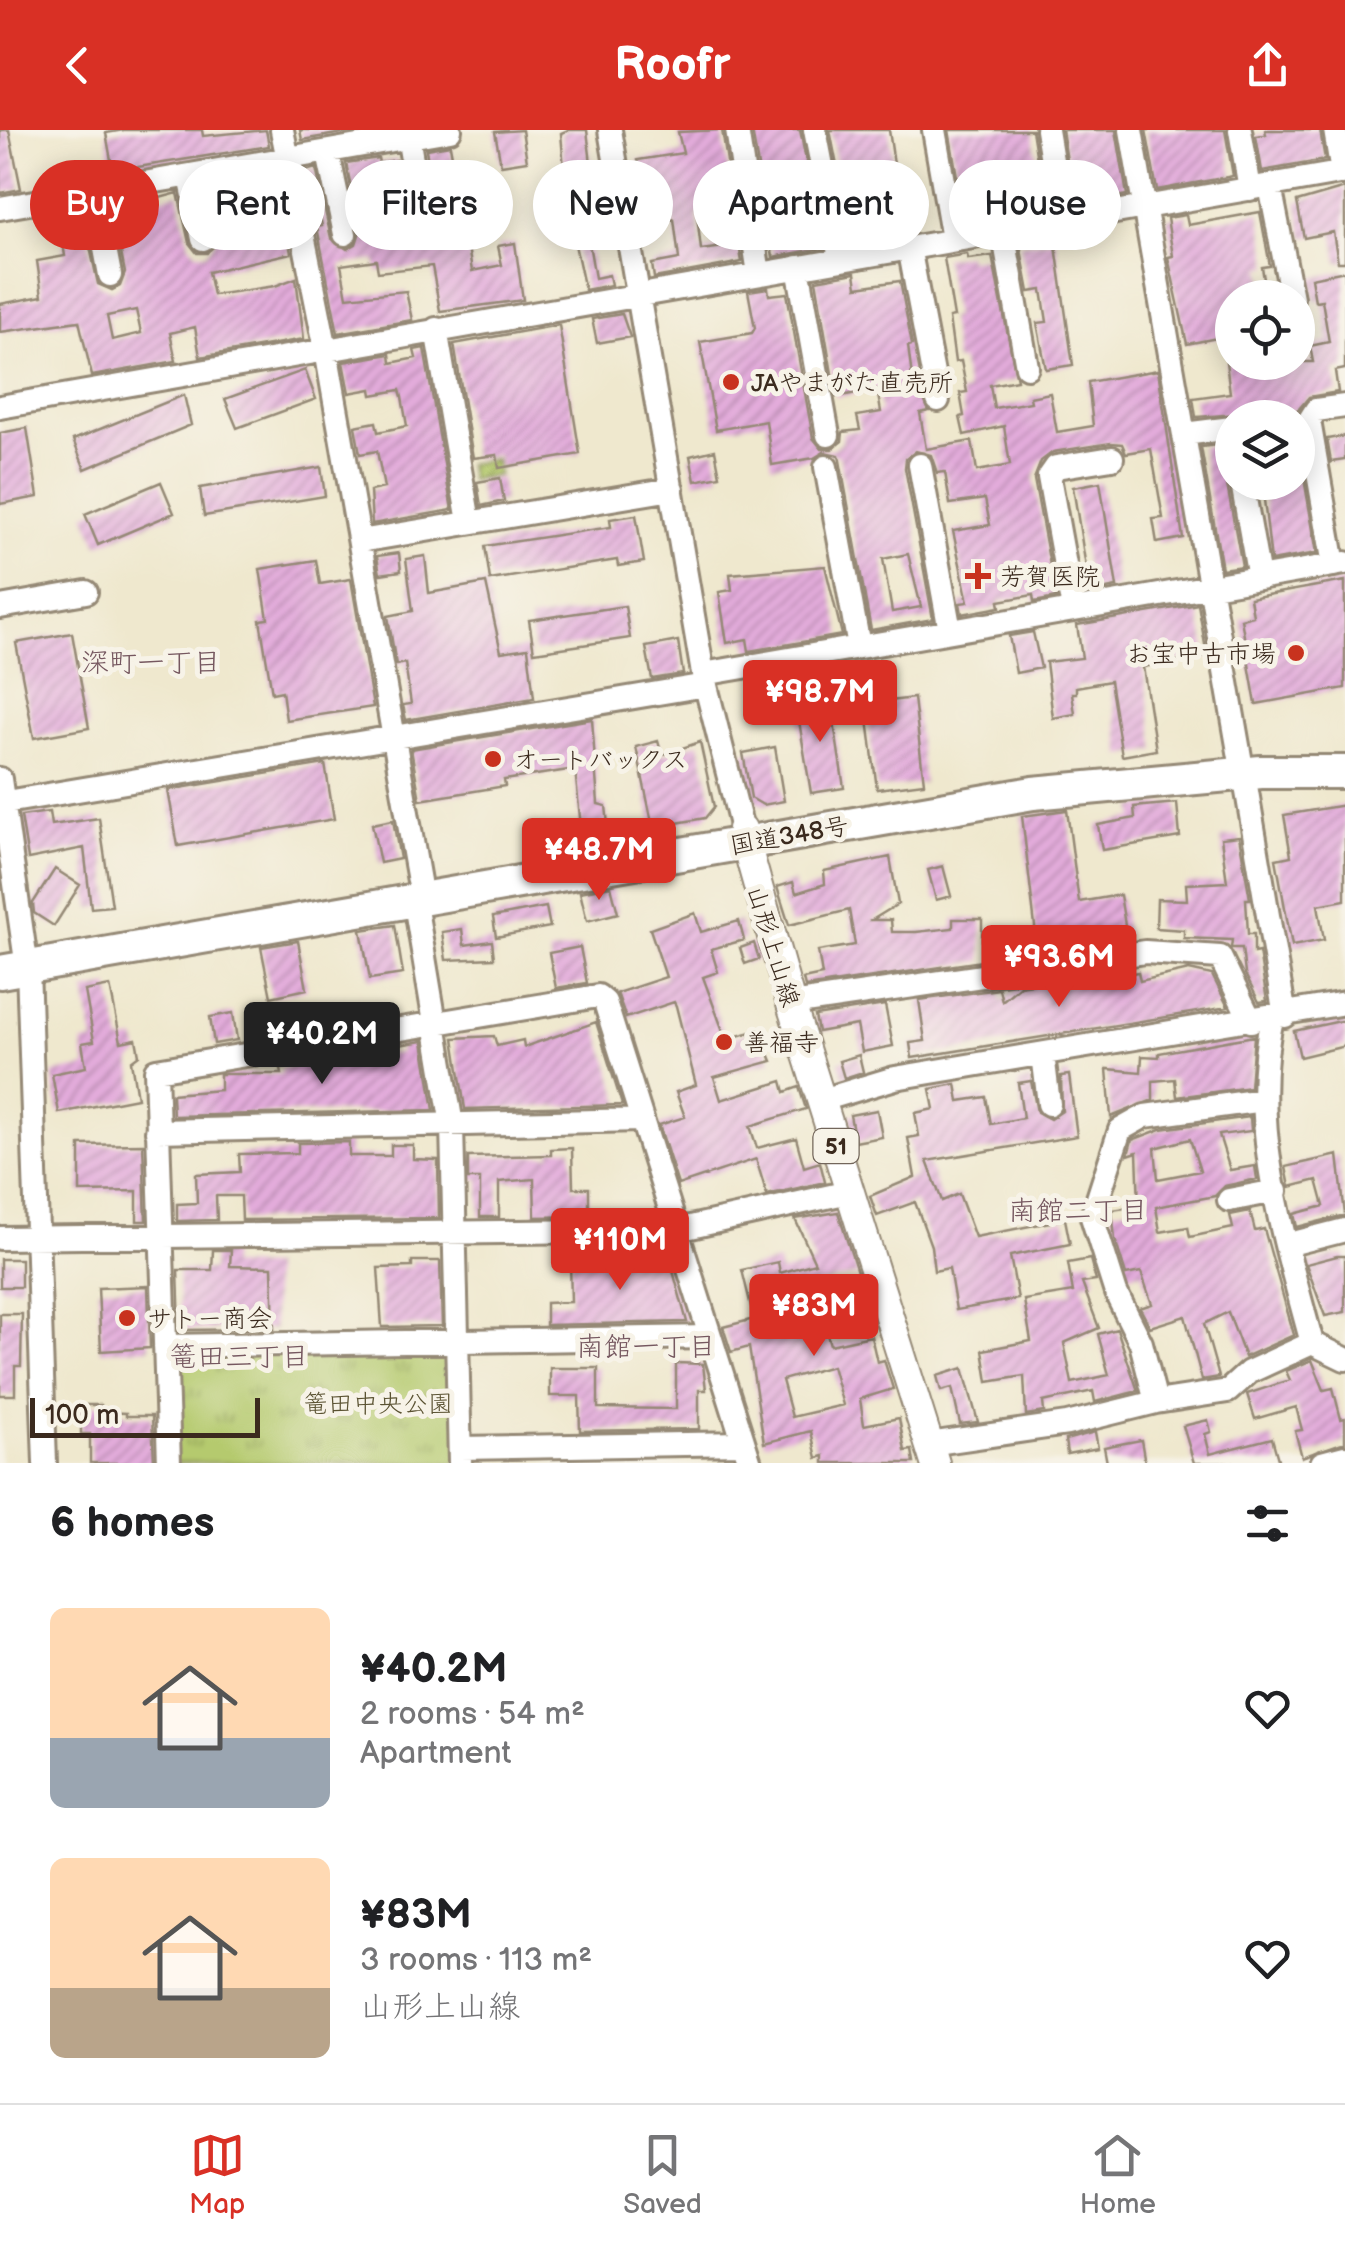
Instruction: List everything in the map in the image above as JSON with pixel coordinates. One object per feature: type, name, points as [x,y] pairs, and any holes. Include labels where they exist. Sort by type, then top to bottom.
[{"type":"highway","name":"国道348号","points":[[13,962],[417,889],[742,836],[1033,794],[1242,768],[1345,760]]},
{"type":"highway","name":"国道348号","points":[[1242,768],[1345,772]]},
{"type":"main road","name":"山形上山線","points":[[742,836],[932,1454]]},
{"type":"street","points":[[282,130],[287,160]]},
{"type":"street","points":[[292,160],[407,134],[450,130]]},
{"type":"street","points":[[610,130],[704,680],[742,836]]},
{"type":"street","points":[[736,130],[759,274]]},
{"type":"street","points":[[816,130],[840,259]]},
{"type":"street","points":[[934,130],[949,216]]},
{"type":"street","points":[[1047,130],[1052,160]]},
{"type":"street","points":[[1131,130],[1242,768],[1269,1018],[1263,1100],[1276,1191],[1312,1343],[1345,1359]]},
{"type":"street","points":[[1240,130],[1287,280]]},
{"type":"street","points":[[1121,211],[1344,172],[1335,130]]},
{"type":"street","points":[[407,134],[412,160]]},
{"type":"street","points":[[328,153],[345,234]]},
{"type":"street","points":[[0,208],[30,202]]},
{"type":"street","points":[[105,250],[110,275]]},
{"type":"street","points":[[168,1463],[156,1070],[434,1022],[598,996],[605,1002],[747,1453],[460,1456],[452,1124],[434,1022],[417,889],[360,541],[305,250]]},
{"type":"street","points":[[0,407],[888,250]]},
{"type":"street","points":[[910,250],[938,400]]},
{"type":"street","points":[[1006,250],[1028,367]]},
{"type":"street","points":[[798,266],[828,435]]},
{"type":"street","points":[[436,329],[469,522]]},
{"type":"street","points":[[45,1463],[37,1238],[1,795],[391,736],[704,680],[860,646],[1339,564],[1309,421],[1316,410],[1345,406]]},
{"type":"street","points":[[1184,434],[1215,430]]},
{"type":"street","points":[[1073,610],[1049,477],[1056,467],[1112,458]]},
{"type":"street","points":[[920,465],[950,630]]},
{"type":"street","points":[[826,467],[860,646]]},
{"type":"street","points":[[360,541],[672,489]]},
{"type":"street","points":[[1245,500],[1259,578]]},
{"type":"street","points":[[0,607],[86,592]]},
{"type":"street","points":[[791,1004],[1145,952],[1220,957],[1269,1018]]},
{"type":"street","points":[[822,1100],[895,1078],[1345,1003]]},
{"type":"street","points":[[1043,1054],[1049,1104]]},
{"type":"street","points":[[1156,1402],[1141,1344],[1116,1294],[1092,1217],[1120,1130],[1146,1116],[1263,1100]]},
{"type":"street","points":[[157,1131],[641,1120]]},
{"type":"street","points":[[1229,1200],[1276,1191]]},
{"type":"street","points":[[0,1238],[677,1230],[850,1192]]},
{"type":"street","points":[[1286,1245],[1345,1230]]},
{"type":"street","points":[[164,1346],[710,1338]]},
{"type":"street","points":[[932,1454],[1156,1402],[1228,1391],[1249,1372],[1312,1343]]},
{"type":"street","points":[[1322,1463],[1345,1457]]},
{"type":"green space","points":[[495,459],[498,475],[470,480],[468,464]]},
{"type":"green space","name":"篭田中央公園","points":[[457,1341],[460,1463],[169,1463],[165,1346]]},
{"type":"building","points":[[0,130],[9,130],[21,189],[0,193]]},
{"type":"building","points":[[202,130],[203,136],[266,130],[269,146],[159,164],[159,160],[111,160],[106,133]]},
{"type":"building","points":[[300,130],[354,130],[354,131],[302,140]]},
{"type":"building","points":[[522,130],[527,161],[500,160],[495,132]]},
{"type":"building","points":[[587,130],[591,160],[563,160],[561,133]]},
{"type":"building","points":[[722,130],[727,160],[693,160],[693,250],[740,250],[742,262],[654,278],[652,264],[679,259],[673,219],[673,160],[638,160],[683,153],[678,132]]},
{"type":"building","points":[[752,130],[800,130],[806,160],[757,160]]},
{"type":"building","points":[[830,130],[889,130],[893,160],[836,160]]},
{"type":"building","points":[[949,130],[1032,130],[1037,160],[954,160]]},
{"type":"building","points":[[1062,130],[1116,130],[1127,195],[1121,196],[1121,160],[1067,160]]},
{"type":"building","points":[[1146,130],[1225,130],[1233,176],[1157,190]]},
{"type":"building","points":[[1265,130],[1320,130],[1325,160],[1262,171],[1256,136],[1266,134]]},
{"type":"building","points":[[450,145],[453,160],[428,160],[426,149]]},
{"type":"building","points":[[1345,188],[1345,262],[1338,262],[1333,232],[1304,238],[1297,202]]},
{"type":"building","points":[[178,193],[179,250],[290,250],[291,253],[208,272],[213,295],[275,286],[296,278],[304,339],[200,357],[195,327],[170,333],[176,361],[92,376],[79,321],[0,332],[0,304],[42,296],[37,261],[65,256],[64,250],[91,250],[98,284],[112,290],[120,286],[125,273],[121,250],[159,250],[159,198]],"holes":[[[136,310],[141,333],[112,340],[107,316]]]},
{"type":"building","points":[[325,210],[331,238],[345,250],[468,250],[472,271],[502,265],[499,250],[513,250],[515,243],[523,300],[440,311],[432,266],[378,272],[376,260],[341,265],[347,297],[406,291],[412,320],[338,333],[322,250],[325,250]]},
{"type":"building","points":[[1260,212],[1270,266],[1262,267],[1264,280],[1215,280],[1215,338],[1187,344],[1168,257],[1173,256],[1167,218],[1186,215],[1188,225]]},
{"type":"building","points":[[576,250],[590,250],[595,278],[609,275],[611,285],[585,290]]},
{"type":"building","points":[[772,250],[812,250],[773,257]]},
{"type":"building","points":[[1021,250],[1057,250],[1073,365],[1046,369],[1037,323],[1047,322],[1042,290],[1029,292]]},
{"type":"building","points":[[967,254],[968,259],[992,256],[1017,380],[990,385],[994,408],[1031,402],[1030,397],[1050,393],[1057,432],[1093,426],[1088,382],[1158,370],[1183,538],[1157,543],[1153,519],[1163,518],[1151,449],[1126,453],[1122,444],[1111,443],[1053,452],[1041,461],[1034,479],[1056,598],[1034,602],[1033,595],[999,601],[1000,607],[962,614],[960,603],[968,602],[953,531],[990,525],[985,499],[950,504],[945,472],[937,473],[931,455],[916,451],[906,459],[905,468],[933,619],[871,630],[839,455],[824,452],[814,458],[772,465],[766,421],[716,430],[700,342],[752,333],[755,328],[748,291],[768,288],[769,295],[787,293],[813,438],[822,449],[832,449],[842,441],[843,432],[860,430],[857,416],[881,412],[877,389],[836,397],[816,280],[855,273],[857,287],[900,281],[912,345],[908,346],[914,393],[921,392],[929,411],[920,413],[926,449],[972,441],[977,471],[1010,465],[1004,426],[964,435],[960,393],[967,392],[961,361],[955,362],[949,318],[954,317],[944,258]],"holes":[[[908,554],[921,607],[892,612],[883,559]]]},
{"type":"building","points":[[1345,271],[1345,369],[1335,371],[1338,392],[1306,400],[1215,400],[1215,416],[1196,417],[1193,398],[1230,393],[1228,380],[1315,380],[1315,345],[1329,342],[1322,300],[1315,301],[1315,280],[1311,278]]},
{"type":"building","points":[[622,314],[630,337],[597,343],[592,319]]},
{"type":"building","points":[[559,325],[580,454],[499,468],[497,455],[473,458],[454,344]]},
{"type":"building","points":[[424,348],[452,510],[372,524],[370,491],[384,488],[377,451],[360,454],[355,426],[376,422],[378,432],[407,426],[402,397],[400,390],[372,395],[371,389],[349,393],[343,362],[390,354],[391,363],[416,358],[414,350]]},
{"type":"building","points":[[305,370],[316,399],[237,428],[225,399]]},
{"type":"building","points":[[184,395],[191,425],[85,469],[73,440]]},
{"type":"building","points":[[27,428],[38,497],[0,504],[0,433]]},
{"type":"building","points":[[1345,436],[1345,460],[1331,462],[1327,439]]},
{"type":"building","points":[[1215,445],[1215,500],[1230,500],[1242,566],[1222,569],[1201,447]]},
{"type":"building","points":[[715,450],[720,476],[695,481],[690,456]]},
{"type":"building","points":[[321,467],[325,496],[204,516],[200,488]]},
{"type":"building","points":[[500,478],[504,501],[481,506],[477,482]]},
{"type":"building","points":[[161,482],[174,513],[98,545],[85,514]]},
{"type":"building","points":[[1100,482],[1117,587],[1090,592],[1073,487]]},
{"type":"building","points":[[1264,500],[1308,500],[1317,553],[1271,561]]},
{"type":"building","points":[[636,515],[644,562],[618,566],[617,560],[490,580],[485,546],[611,527],[610,519]]},
{"type":"building","points":[[399,553],[401,571],[380,574],[377,556]]},
{"type":"building","points":[[425,556],[429,593],[486,583],[501,652],[528,648],[534,698],[406,720],[403,705],[411,704],[405,663],[396,665],[388,616],[413,611],[406,559]]},
{"type":"building","points":[[316,560],[320,584],[351,579],[373,707],[286,720],[282,691],[272,693],[260,620],[268,619],[260,569]]},
{"type":"building","points":[[825,566],[842,635],[749,651],[747,639],[727,643],[719,592],[732,590],[730,574]]},
{"type":"building","name":"お宝中古市場","points":[[1345,581],[1345,688],[1256,704],[1241,619],[1253,616],[1250,598]]},
{"type":"building","points":[[1198,604],[1207,656],[1143,667],[1156,750],[1122,756],[1110,681],[1076,687],[1076,693],[1072,693],[1075,714],[1053,718],[1046,662],[1082,658],[1077,625]]},
{"type":"building","points":[[625,606],[630,638],[534,652],[529,620]]},
{"type":"building","points":[[1033,632],[1041,668],[1016,673],[1009,636]]},
{"type":"building","points":[[72,633],[89,728],[34,738],[16,643]]},
{"type":"building","points":[[678,641],[683,674],[652,679],[646,647]]},
{"type":"building","points":[[830,697],[844,788],[811,793],[796,703]]},
{"type":"building","points":[[914,698],[924,783],[877,789],[866,704]]},
{"type":"building","name":"オートバックス","points":[[592,719],[598,804],[606,806],[609,834],[582,837],[575,769],[504,780],[505,786],[420,800],[411,749]]},
{"type":"building","points":[[658,741],[662,755],[700,742],[714,807],[705,818],[653,827],[636,747]]},
{"type":"building","points":[[775,747],[784,801],[763,805],[751,798],[743,753]]},
{"type":"building","points":[[325,764],[334,819],[178,846],[168,790]]},
{"type":"building","points":[[1177,803],[1180,837],[1102,850],[1098,825],[1135,818],[1134,807]]},
{"type":"building","points":[[1345,805],[1345,900],[1318,905],[1324,940],[1292,946],[1276,859],[1291,856],[1284,815]]},
{"type":"building","points":[[1067,810],[1079,902],[1120,895],[1127,937],[1038,952],[1022,816]]},
{"type":"building","points":[[49,812],[51,825],[99,818],[112,906],[91,908],[84,848],[28,859],[21,816]]},
{"type":"building","points":[[393,820],[400,859],[380,863],[372,824]]},
{"type":"building","points":[[1239,836],[1250,899],[1246,899],[1248,934],[1254,934],[1254,953],[1259,952],[1267,1001],[1259,1002],[1245,974],[1242,948],[1231,948],[1232,940],[1184,938],[1184,930],[1156,928],[1157,899],[1187,900],[1186,884],[1227,882],[1221,838]]},
{"type":"building","points":[[890,857],[898,904],[872,920],[891,920],[892,932],[916,932],[953,928],[953,919],[982,919],[982,961],[805,987],[803,979],[822,975],[818,951],[855,945],[849,910],[789,925],[777,887],[793,882],[796,893],[825,884],[824,871]]},
{"type":"building","points":[[943,866],[951,896],[936,900],[928,870]]},
{"type":"building","points":[[55,869],[80,885],[54,926],[34,913],[33,903]]},
{"type":"building","points":[[611,886],[618,913],[587,921],[580,892]]},
{"type":"building","points":[[546,907],[550,927],[496,937],[493,917]]},
{"type":"building","points":[[695,913],[701,932],[739,921],[744,940],[711,949],[718,972],[703,977],[726,1039],[759,1030],[772,1061],[714,1077],[721,1100],[782,1081],[785,1092],[799,1087],[806,1109],[750,1126],[757,1148],[796,1138],[804,1167],[820,1162],[825,1182],[767,1195],[756,1159],[678,1185],[659,1125],[685,1117],[676,1092],[696,1085],[676,1006],[674,1002],[626,1018],[617,993],[666,977],[650,929]]},
{"type":"building","points":[[395,925],[403,974],[370,979],[361,930]]},
{"type":"building","points":[[462,929],[464,945],[492,941],[494,958],[446,960],[442,932]]},
{"type":"building","points":[[298,941],[307,989],[271,997],[261,947]]},
{"type":"building","points":[[754,943],[759,959],[745,964],[740,948]]},
{"type":"building","points":[[580,947],[587,983],[556,988],[549,953]]},
{"type":"building","points":[[1189,970],[1212,975],[1228,1007],[912,1058],[910,1043],[925,1041],[919,1000],[999,989],[1002,1001],[1020,986],[1059,980],[1060,986],[1138,972],[1140,981]]},
{"type":"building","points":[[110,986],[121,1042],[136,1039],[139,1055],[131,1061],[137,1098],[59,1113],[52,1074],[86,1067],[82,1043],[94,1041],[85,991]]},
{"type":"building","points":[[885,1005],[893,1046],[862,1052],[857,1025],[818,1032],[815,1016]]},
{"type":"building","points":[[233,1013],[237,1040],[214,1044],[210,1017]]},
{"type":"building","points":[[1345,1020],[1345,1046],[1300,1057],[1294,1031]]},
{"type":"building","points":[[596,1022],[622,1105],[465,1109],[454,1038],[494,1036],[497,1046],[523,1040],[524,1047]]},
{"type":"building","points":[[1254,1036],[1250,1087],[1177,1097],[1175,1079],[1153,1081],[1153,1100],[1111,1117],[1107,1069],[1141,1072],[1142,1056],[1159,1057],[1159,1053]]},
{"type":"building","points":[[423,1041],[434,1110],[173,1116],[172,1094],[220,1090],[220,1074],[282,1074],[281,1069],[324,1061],[324,1057],[369,1050],[371,1056],[400,1053],[399,1045]]},
{"type":"building","points":[[859,1055],[863,1072],[844,1078],[839,1061]]},
{"type":"building","points":[[1069,1075],[1077,1136],[927,1161],[942,1201],[959,1194],[975,1237],[1065,1219],[1070,1244],[1010,1256],[1018,1299],[956,1310],[949,1268],[934,1271],[931,1246],[915,1202],[877,1216],[870,1196],[915,1177],[908,1138],[919,1136],[915,1113],[934,1109],[930,1089],[956,1084],[959,1101],[986,1097],[991,1124],[1023,1118],[1018,1083],[1031,1081],[1037,1112],[1050,1119],[1062,1111],[1061,1076]]},
{"type":"building","points":[[877,1110],[882,1137],[855,1142],[850,1115]]},
{"type":"building","points":[[1250,1117],[1251,1131],[1219,1135],[1230,1170],[1255,1166],[1257,1179],[1225,1186],[1215,1196],[1156,1207],[1160,1232],[1188,1227],[1190,1237],[1233,1228],[1230,1215],[1250,1211],[1255,1231],[1264,1229],[1294,1335],[1245,1357],[1228,1312],[1204,1324],[1219,1377],[1202,1380],[1185,1316],[1150,1327],[1140,1308],[1152,1304],[1141,1272],[1126,1275],[1115,1239],[1112,1210],[1139,1206],[1137,1152],[1128,1155],[1132,1140],[1161,1129]],"holes":[[[1190,1139],[1200,1171],[1158,1179],[1155,1148]]]},
{"type":"building","points":[[349,1142],[349,1156],[391,1156],[391,1145],[413,1145],[413,1159],[438,1160],[439,1218],[242,1220],[241,1196],[216,1196],[217,1220],[177,1221],[177,1204],[197,1203],[196,1174],[240,1172],[239,1154],[298,1153],[298,1143]]},
{"type":"building","points":[[143,1144],[146,1221],[137,1221],[137,1191],[80,1192],[80,1145]]},
{"type":"building","points":[[572,1148],[573,1188],[589,1188],[589,1216],[535,1217],[534,1179],[499,1182],[499,1217],[480,1217],[480,1179],[468,1179],[468,1157],[551,1155],[551,1149]]},
{"type":"building","points":[[1338,1155],[1345,1215],[1297,1227],[1294,1214],[1324,1206],[1317,1180],[1290,1187],[1286,1167]]},
{"type":"building","points":[[838,1212],[858,1275],[796,1289],[803,1313],[820,1308],[830,1345],[871,1336],[877,1362],[884,1360],[893,1389],[860,1399],[864,1425],[899,1418],[905,1451],[912,1450],[914,1463],[824,1463],[824,1456],[817,1458],[811,1431],[764,1443],[749,1347],[731,1352],[723,1327],[754,1319],[742,1270],[778,1262],[780,1273],[815,1263],[795,1219]],"holes":[[[832,1366],[843,1405],[792,1417],[782,1380]]]},
{"type":"building","points":[[213,1250],[231,1250],[230,1266],[272,1267],[274,1329],[180,1330],[178,1270],[212,1270]]},
{"type":"building","points":[[646,1254],[646,1260],[670,1260],[687,1322],[546,1325],[546,1303],[571,1302],[570,1261]]},
{"type":"building","points":[[1345,1256],[1345,1312],[1325,1316],[1306,1264]]},
{"type":"building","points":[[0,1259],[21,1259],[21,1287],[0,1287]]},
{"type":"building","points":[[1090,1259],[1096,1281],[1082,1283],[1099,1328],[1064,1343],[1072,1383],[1109,1375],[1098,1334],[1117,1329],[1138,1391],[1095,1402],[1093,1391],[1043,1402],[1044,1412],[1026,1415],[1024,1376],[988,1382],[983,1350],[1031,1341],[1024,1300],[1073,1292],[1068,1263]]},
{"type":"building","points":[[412,1261],[440,1261],[442,1326],[382,1327],[378,1268],[412,1267]]},
{"type":"building","name":"サトー商会","points":[[148,1286],[150,1348],[101,1351],[98,1288]]},
{"type":"building","points":[[0,1314],[22,1314],[21,1366],[15,1366],[15,1395],[0,1395]]},
{"type":"building","points":[[1312,1360],[1324,1390],[1333,1388],[1341,1419],[1345,1418],[1345,1442],[1302,1457],[1295,1431],[1302,1430],[1296,1407],[1255,1419],[1247,1394],[1290,1380],[1286,1371]]},
{"type":"building","points":[[676,1363],[703,1364],[706,1390],[699,1390],[699,1429],[580,1431],[579,1396],[550,1396],[550,1368],[598,1368],[598,1408],[676,1409]]},
{"type":"building","points":[[963,1368],[978,1422],[960,1424],[952,1388],[941,1391],[937,1376]]},
{"type":"building","points":[[81,1405],[101,1405],[101,1412],[126,1416],[152,1416],[154,1463],[90,1463],[90,1434],[81,1434]]},
{"type":"building","points":[[1208,1420],[1211,1432],[1205,1434],[1210,1454],[1272,1438],[1279,1463],[1194,1463],[1183,1426]]},
{"type":"building","points":[[1095,1432],[1098,1448],[1067,1454],[1065,1440]]},
{"type":"building","points":[[1141,1440],[1145,1463],[1107,1463],[1104,1447]]},
{"type":"place","name":"JAやまがた直売所","points":[[731,382]]},
{"type":"place","name":"芳賀医院","points":[[978,576]]},
{"type":"place","name":"お宝中古市場","points":[[1296,653]]},
{"type":"place","name":"オートバックス","points":[[493,759]]},
{"type":"place","name":"善福寺","points":[[724,1042]]},
{"type":"place","name":"サトー商会","points":[[127,1318]]},
{"type":"district","name":"深町一丁目","points":[[151,662]]},
{"type":"district","name":"南館二丁目","points":[[1078,1210]]},
{"type":"district","name":"南館一丁目","points":[[646,1346]]},
{"type":"district","name":"篭田三丁目","points":[[239,1356]]}]
